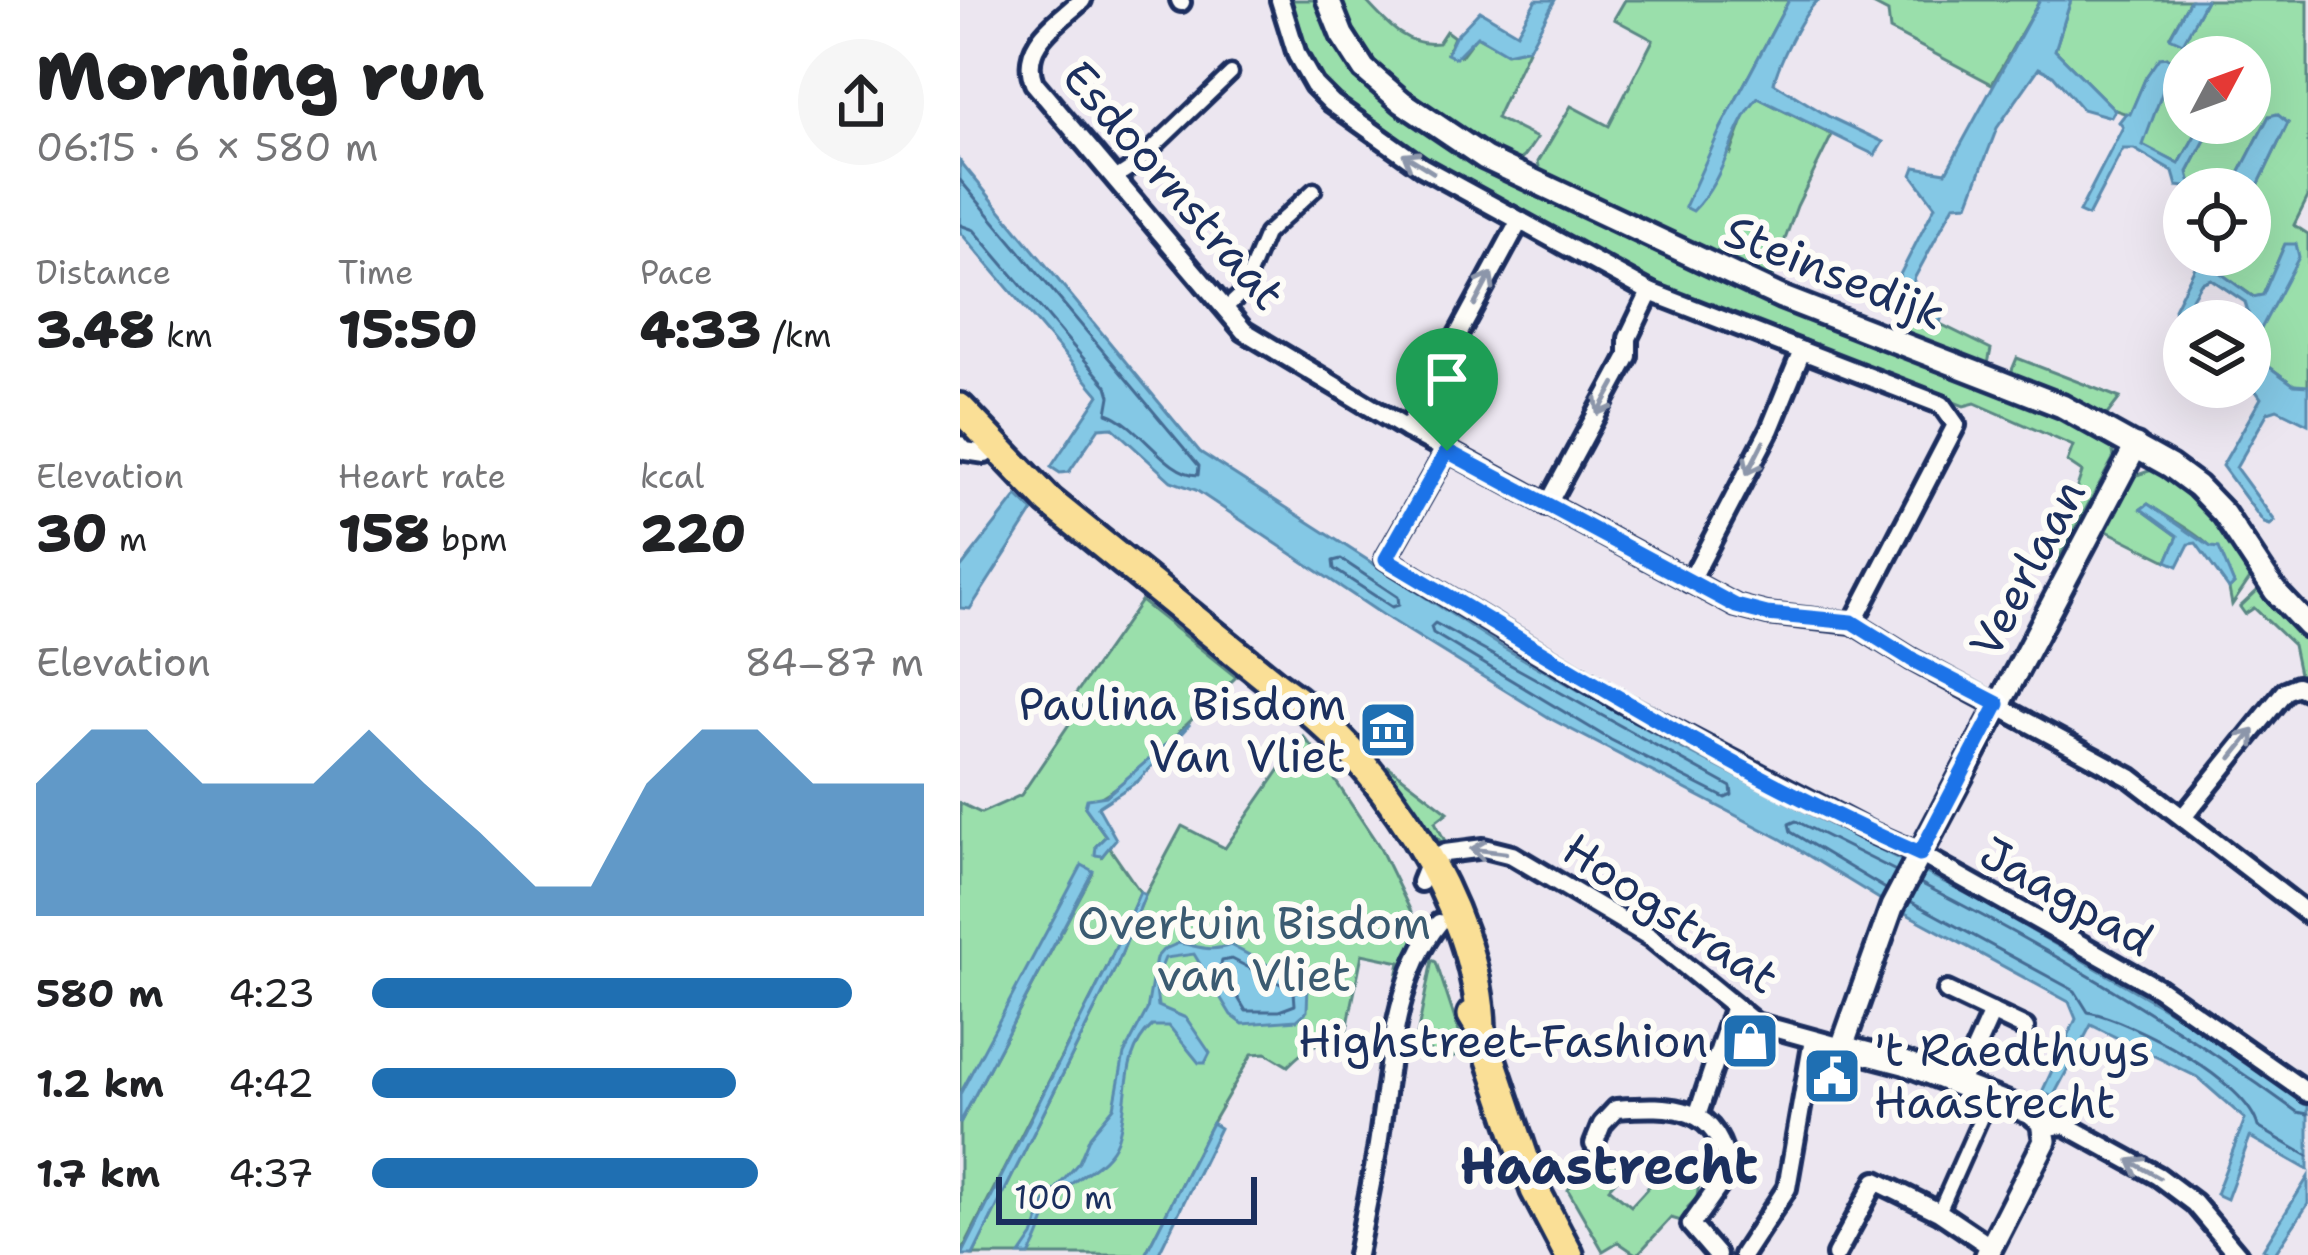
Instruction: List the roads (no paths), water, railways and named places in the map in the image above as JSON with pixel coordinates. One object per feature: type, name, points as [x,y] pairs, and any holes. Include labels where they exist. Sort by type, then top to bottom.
[{"type":"main road","points":[[960,408],[993,446],[1086,532],[1277,686],[1357,776],[1425,872],[1467,958],[1480,1002],[1481,1030]]},
{"type":"main road","points":[[1425,872],[1438,922],[1467,1005],[1481,1030],[1535,1190],[1569,1255]]},
{"type":"street","name":"Esdoornstraat","points":[[1082,0],[1036,44],[1028,69],[1034,83],[1244,331],[1407,429],[1750,611],[1852,622]]},
{"type":"street","points":[[1280,0],[1305,72],[1332,104],[1422,167],[1650,292],[1942,405],[1956,425],[1852,622],[2131,778],[2308,914]]},
{"type":"street","name":"Steinsedijk","points":[[1328,0],[1342,35],[1364,69],[1402,102],[1485,158],[1781,296],[2062,406],[2136,446],[2197,485],[2224,514],[2275,592],[2308,626]]},
{"type":"street","points":[[1115,178],[1135,165],[1231,73]]},
{"type":"street","points":[[1224,310],[1241,294],[1266,234],[1314,190]]},
{"type":"street","points":[[1407,429],[1519,222]]},
{"type":"street","points":[[1547,506],[1628,356],[1628,338],[1650,292]]},
{"type":"street","points":[[1690,582],[1770,429],[1802,351]]},
{"type":"street","points":[[960,445],[965,451],[985,454],[993,446]]},
{"type":"street","name":"Veerlaan","points":[[1842,1047],[1892,907],[2136,446]]},
{"type":"street","name":"Jaagpad","points":[[1447,451],[1386,559],[1616,699],[2158,988],[2308,1093]]},
{"type":"street","points":[[2184,815],[2285,691],[2297,686],[2308,691]]},
{"type":"street","name":"Hoogstraat","points":[[1425,872],[1445,853],[1474,848],[1512,855],[1650,937],[1755,1023],[1960,1083],[2032,1113],[2044,1127],[2065,1125],[2158,1176],[2194,1203],[2238,1255]]},
{"type":"street","points":[[1358,1255],[1386,1072],[1418,948],[1438,922]]},
{"type":"street","points":[[1946,991],[2025,1028]]},
{"type":"street","points":[[1696,1116],[1733,1009]]},
{"type":"street","points":[[1960,1083],[1992,1012]]},
{"type":"street","points":[[1743,1255],[1787,1188],[1814,1040]]},
{"type":"street","points":[[1939,1212],[1990,1095]]},
{"type":"street","points":[[1594,1144],[1602,1124],[1616,1109],[1668,1105],[1696,1116],[1725,1147],[1728,1173],[1691,1226],[1717,1255]]},
{"type":"street","points":[[1836,1255],[1876,1181],[1939,1212],[1989,1251],[2041,1150],[2044,1127]]},
{"type":"water","points":[[1536,0],[1555,0],[1529,48],[1506,53],[1477,36],[1455,58],[1447,54],[1455,37],[1480,11],[1517,33]]},
{"type":"water","points":[[1789,0],[1819,0],[1792,38],[1774,83],[1883,142],[1875,155],[1758,98],[1714,184],[1693,211],[1685,207]]},
{"type":"water","points":[[2040,0],[2071,0],[2055,50],[2115,110],[2111,117],[2082,109],[2053,75],[2039,68],[1997,128],[1968,204],[1954,205],[1914,279],[1914,295],[1934,301],[1943,313],[1940,323],[1885,304],[1935,206],[1912,175],[1915,167],[1946,172]]},
{"type":"water","points":[[2190,0],[2206,0],[2187,36],[2171,36]]},
{"type":"water","points":[[2163,58],[2163,90],[2143,145],[2179,164],[2190,144],[2203,144],[2190,168],[2166,168],[2134,149],[2123,149],[2088,216],[2079,212],[2123,127],[2119,122],[2130,114]]},
{"type":"water","points":[[2277,114],[2288,123],[2266,168],[2242,168],[2254,144],[2271,144],[2271,116]]},
{"type":"water","points":[[960,161],[1200,452],[1504,648],[1675,745],[1981,901],[2214,1037],[2308,1105],[2308,1170],[2250,1137],[2227,1199],[2216,1194],[2245,1119],[2197,1077],[2091,1025],[2053,1097],[2042,1092],[2076,1019],[2069,1002],[1881,900],[1781,839],[1553,720],[1383,615],[1196,490],[1171,481],[1112,427],[1099,428],[1069,472],[1051,467],[1099,395],[960,232]]},
{"type":"water","points":[[2285,244],[2296,244],[2299,257],[2271,310],[2271,300],[2242,300],[2211,279],[2201,283],[2191,300],[2178,300],[2190,276],[2224,276],[2253,297],[2263,295]]},
{"type":"water","points":[[2271,368],[2294,385],[2308,386],[2308,424],[2277,409],[2268,412],[2236,468],[2275,521],[2264,523],[2222,466],[2255,408],[2271,408]]},
{"type":"water","points":[[1017,496],[1033,511],[970,609],[960,608],[960,569]]},
{"type":"water","points":[[2148,504],[2219,548],[2234,584],[2229,589],[2196,543],[2189,544],[2178,566],[2167,561],[2178,536],[2141,509]]},
{"type":"water","points":[[1190,724],[1138,781],[1098,807],[1116,839],[1102,856],[1095,855],[1096,846],[1106,836],[1085,807],[1087,799],[1106,796]]},
{"type":"water","points":[[1082,865],[1093,871],[960,1123],[960,1094]]},
{"type":"water","points":[[1140,892],[1145,895],[1117,965],[973,1255],[962,1255],[1107,967]]},
{"type":"water","points":[[1179,943],[1211,949],[1230,945],[1308,986],[1307,1011],[1297,1020],[1243,1024],[1231,1015],[1194,954],[1165,958],[1155,982],[1158,1006],[1186,1018],[1210,1053],[1205,1063],[1199,1063],[1169,1026],[1152,1026],[1130,1065],[1121,1125],[1112,1149],[1057,1197],[1029,1255],[1020,1255],[1033,1236],[1045,1202],[1079,1162],[1090,1136],[1114,1107],[1124,1054],[1147,1010],[1156,958]]},
{"type":"water","points":[[1212,1123],[1220,1128],[1158,1255],[1145,1255]]},
{"type":"water","points":[[2308,1177],[2308,1204],[2270,1255],[2263,1249]]},
{"type":"place","name":"Paulina Bisdom Van Vliet","points":[[1388,730]]},
{"type":"place","name":"Highstreet-Fashion","points":[[1750,1041]]},
{"type":"place","name":"'t Raedthuys Haastrecht","points":[[1832,1076]]},
{"type":"district","name":"Haastrecht","points":[[1609,1165]]},
{"type":"park label","name":"Overtuin Bisdom van Vliet","points":[[1254,949]]}]
